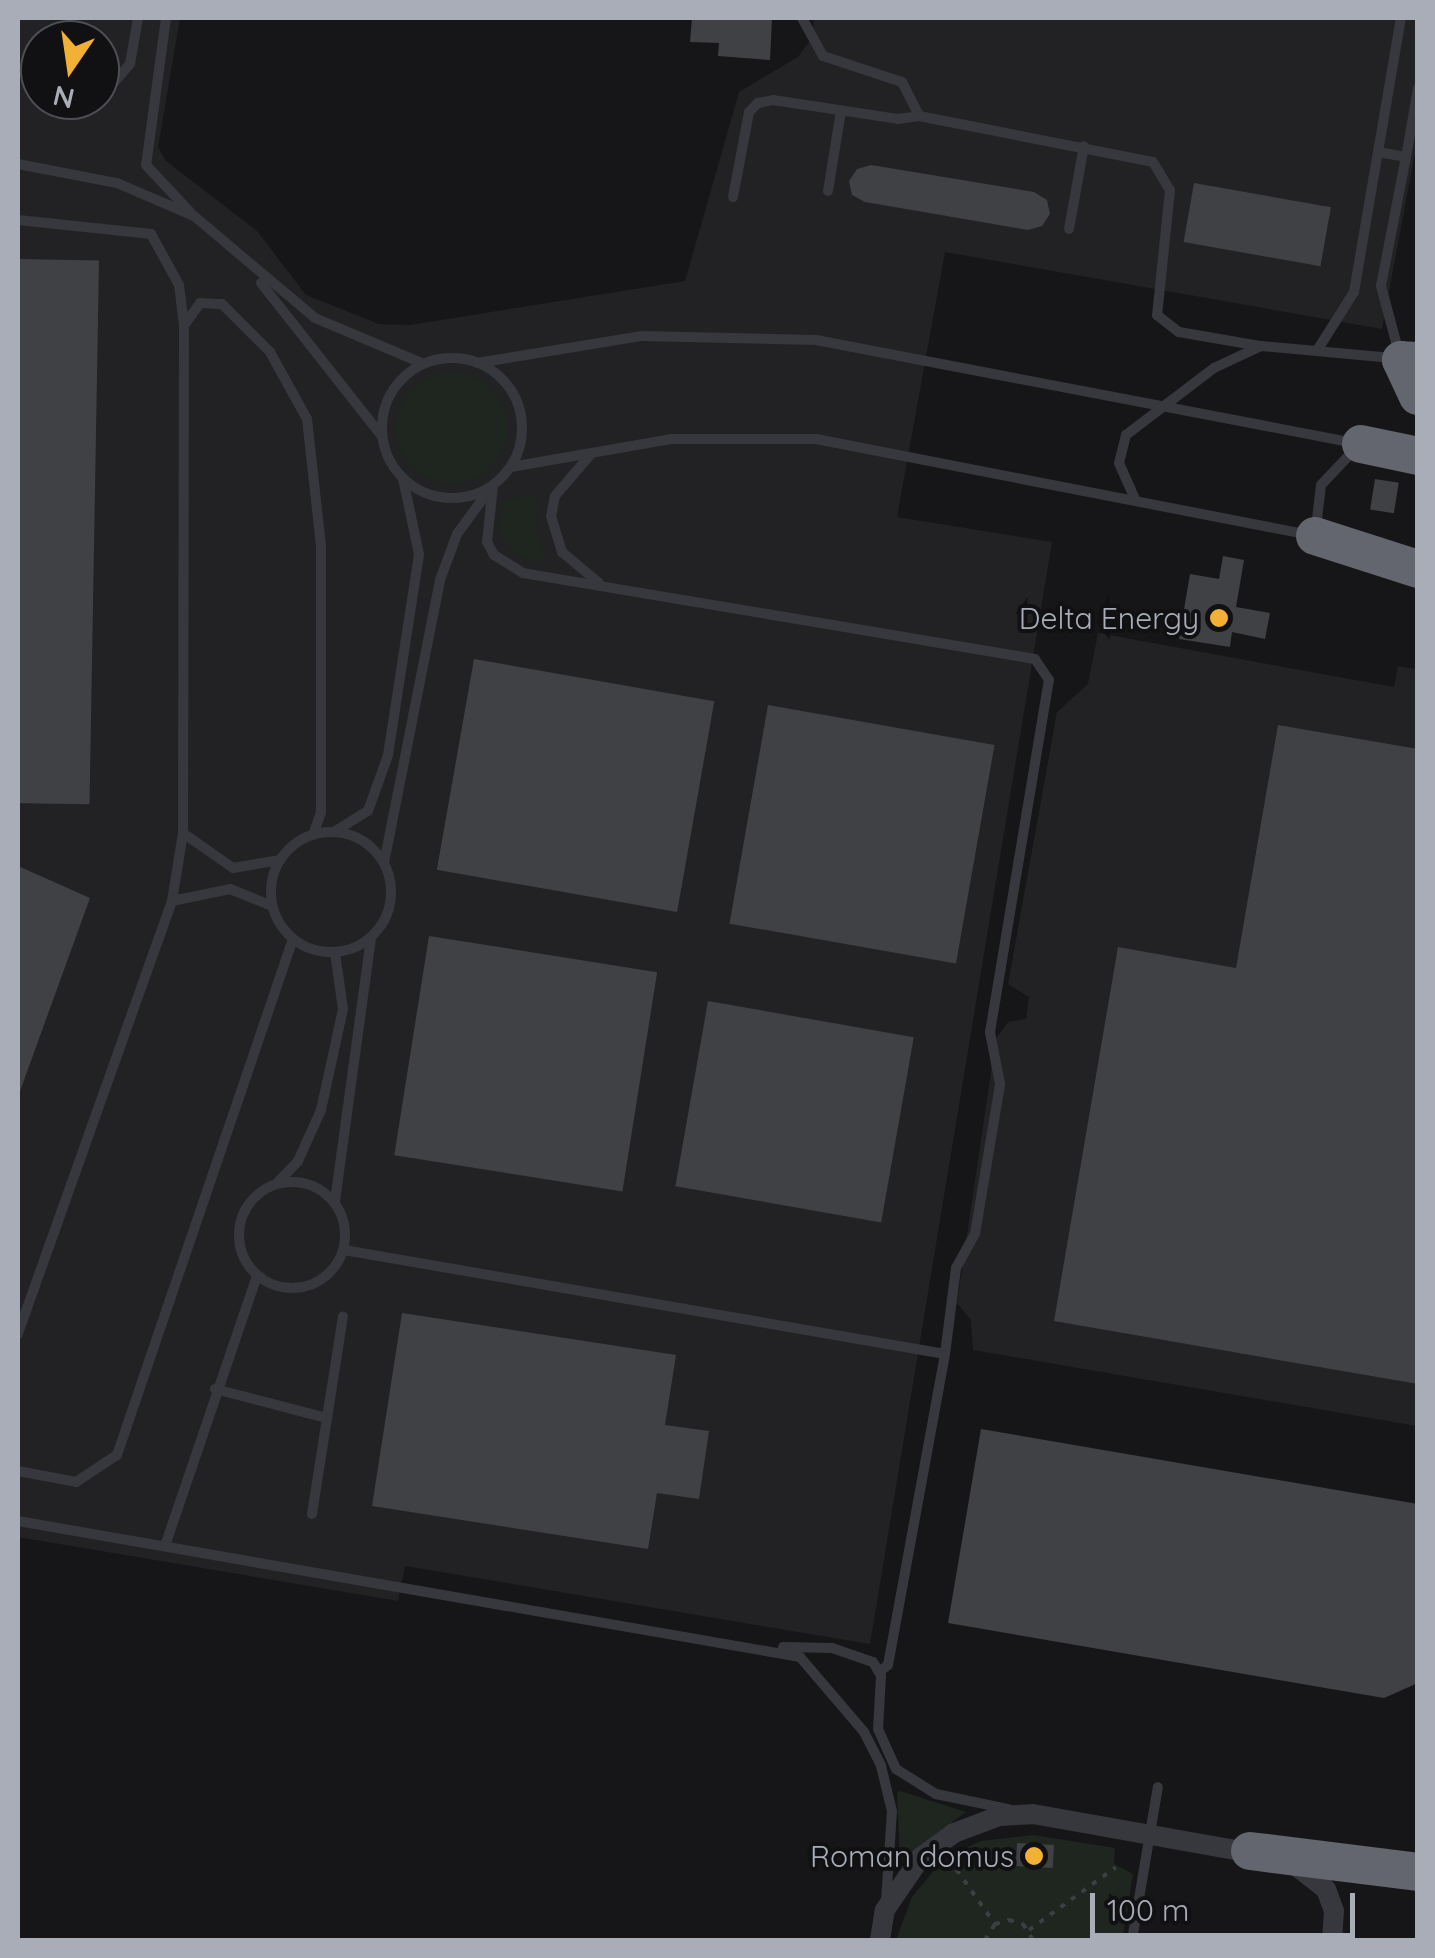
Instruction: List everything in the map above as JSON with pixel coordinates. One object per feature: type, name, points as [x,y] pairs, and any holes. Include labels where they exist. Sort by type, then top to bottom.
[{"type":"highway","points":[[1409,360],[1418,396]]},
{"type":"highway","points":[[1361,444],[1418,456]]},
{"type":"highway","points":[[1314,536],[1418,548]]},
{"type":"highway","points":[[1314,536],[1418,569]]},
{"type":"highway","points":[[1250,1851],[1418,1872]]},
{"type":"street","points":[[880,1940],[885,1910],[913,1865],[954,1833],[1000,1816],[1033,1814],[1250,1851],[1319,1879],[1334,1911],[1332,1940]]},
{"type":"lane","points":[[120,75],[130,64],[138,18]]},
{"type":"lane","points":[[166,18],[146,165],[252,270],[348,336],[424,364],[477,363],[641,336],[816,340],[1361,444]]},
{"type":"lane","points":[[802,18],[824,56],[902,82],[919,116]]},
{"type":"lane","points":[[1318,348],[1354,292],[1401,18]]},
{"type":"lane","points":[[1409,360],[1381,294],[1418,88]]},
{"type":"lane","points":[[733,197],[749,112],[758,103],[919,116],[1148,158],[1167,177],[1170,202],[1154,304],[1160,320],[1179,332],[1261,346],[1318,348],[1409,360]]},
{"type":"lane","points":[[828,191],[841,110]]},
{"type":"lane","points":[[1069,229],[1084,146]]},
{"type":"lane","points":[[1378,152],[1406,157]]},
{"type":"lane","points":[[18,164],[116,183],[194,216]]},
{"type":"lane","points":[[18,220],[150,234],[179,284],[184,325],[182,833],[172,900],[18,1334]]},
{"type":"lane","points":[[252,270],[382,436],[402,478],[419,554],[388,755],[368,811],[334,832],[313,834]]},
{"type":"lane","points":[[182,833],[233,868],[280,860],[313,834],[321,812],[321,546],[307,419],[270,352],[222,304],[200,303],[184,325]]},
{"type":"lane","points":[[1136,499],[1120,448],[1126,434],[1199,376],[1261,346]]},
{"type":"lane","points":[[334,1201],[371,938],[391,903],[384,863],[440,580],[457,534],[511,467],[521,438],[519,407],[496,373],[477,363]]},
{"type":"lane","points":[[382,436],[391,392],[424,364]]},
{"type":"lane","points":[[511,467],[700,437],[816,439],[1314,536],[1321,485],[1361,444]]},
{"type":"lane","points":[[593,452],[555,496],[551,516],[562,552],[604,586]]},
{"type":"lane","points":[[402,478],[436,497],[476,495],[493,486]]},
{"type":"lane","points":[[493,486],[486,526],[494,555],[536,576],[1035,659],[1049,680],[990,1032],[1000,1084],[975,1234],[956,1268],[888,1665],[879,1672]]},
{"type":"lane","points":[[334,832],[371,847],[384,863]]},
{"type":"lane","points":[[272,906],[280,860]]},
{"type":"lane","points":[[172,900],[230,889],[272,906],[293,940],[335,953],[371,938]]},
{"type":"lane","points":[[18,1471],[76,1482],[117,1455],[293,940]]},
{"type":"lane","points":[[277,1183],[308,1183],[334,1201],[343,1216],[344,1250],[326,1276],[298,1288],[258,1276],[245,1261],[240,1223],[247,1206],[298,1161],[322,1110],[343,1009],[335,953]]},
{"type":"lane","points":[[344,1250],[944,1354]]},
{"type":"lane","points":[[165,1546],[215,1389],[258,1276]]},
{"type":"lane","points":[[312,1514],[343,1316]]},
{"type":"lane","points":[[215,1389],[327,1418]]},
{"type":"lane","points":[[18,1521],[772,1647],[844,1650],[865,1656],[879,1672],[878,1729],[904,1778],[947,1798],[1033,1814]]},
{"type":"lane","points":[[772,1647],[818,1671],[874,1750],[892,1811],[885,1910]]},
{"type":"lane","points":[[1132,1940],[1158,1788]]},
{"type":"path","points":[[948,1858],[995,1924]]},
{"type":"path","points":[[1029,1930],[1116,1867]]},
{"type":"path","points":[[985,1940],[995,1924],[1016,1921],[1029,1930],[1032,1940]]},
{"type":"shaded area","points":[[18,18],[180,18],[158,147],[166,161],[257,231],[306,295],[379,324],[410,325],[685,281],[739,92],[798,57],[812,38],[814,18],[1417,18],[1417,142],[1382,329],[945,252],[897,517],[1052,542],[870,1644],[405,1566],[398,1601],[18,1537]]},
{"type":"shaded area","points":[[452,372],[474,376],[492,388],[504,406],[508,428],[504,450],[492,468],[474,480],[452,484],[430,480],[412,468],[400,450],[396,428],[400,406],[412,388],[430,376]]},
{"type":"shaded area","points":[[531,493],[540,499],[536,525],[547,564],[517,557],[496,529],[503,502]]},
{"type":"shaded area","points":[[1098,633],[1394,687],[1398,666],[1417,669],[1417,1426],[973,1350],[971,1320],[957,1303],[996,1038],[1008,1022],[1026,1019],[1029,997],[1008,984],[1057,712],[1088,684]]},
{"type":"shaded area","points":[[897,1793],[966,1812],[900,1861]]},
{"type":"shaded area","points":[[1033,1835],[1115,1848],[1114,1864],[1133,1874],[1122,1940],[896,1940],[912,1897],[936,1868],[952,1871],[960,1851],[981,1841]]},
{"type":"building","points":[[692,18],[772,18],[770,60],[718,56],[719,43],[690,42]]},
{"type":"building","points":[[871,165],[1034,192],[1047,200],[1050,214],[1042,226],[1028,230],[865,202],[852,195],[849,181],[857,169]]},
{"type":"building","points":[[1194,183],[1331,207],[1320,266],[1184,242]]},
{"type":"building","points":[[18,259],[99,260],[89,804],[18,803]]},
{"type":"building","points":[[1375,479],[1399,483],[1394,513],[1370,510]]},
{"type":"building","points":[[1223,556],[1244,560],[1236,607],[1270,613],[1265,639],[1232,632],[1230,647],[1179,639],[1190,574],[1219,579]]},
{"type":"building","points":[[474,659],[714,701],[677,912],[437,870]]},
{"type":"building","points":[[768,705],[995,745],[956,964],[729,924]]},
{"type":"building","points":[[1278,725],[1418,749],[1418,1384],[1054,1321],[1118,947],[1236,968]]},
{"type":"building","points":[[18,866],[90,898],[19,1094],[18,1094]]},
{"type":"building","points":[[429,936],[657,972],[622,1191],[394,1155]]},
{"type":"building","points":[[708,1001],[914,1037],[881,1222],[675,1186]]},
{"type":"building","points":[[402,1313],[676,1355],[665,1425],[709,1431],[699,1499],[657,1493],[648,1549],[372,1506]]},
{"type":"building","points":[[981,1429],[1418,1504],[1418,1683],[1384,1698],[948,1623]]},
{"type":"building","name":"Roman domus","points":[[1017,1843],[1054,1845],[1053,1868],[1016,1866]]},
{"type":"place","name":"Delta Energy","points":[[1219,618]]},
{"type":"place","name":"Roman domus","points":[[1034,1856]]}]
